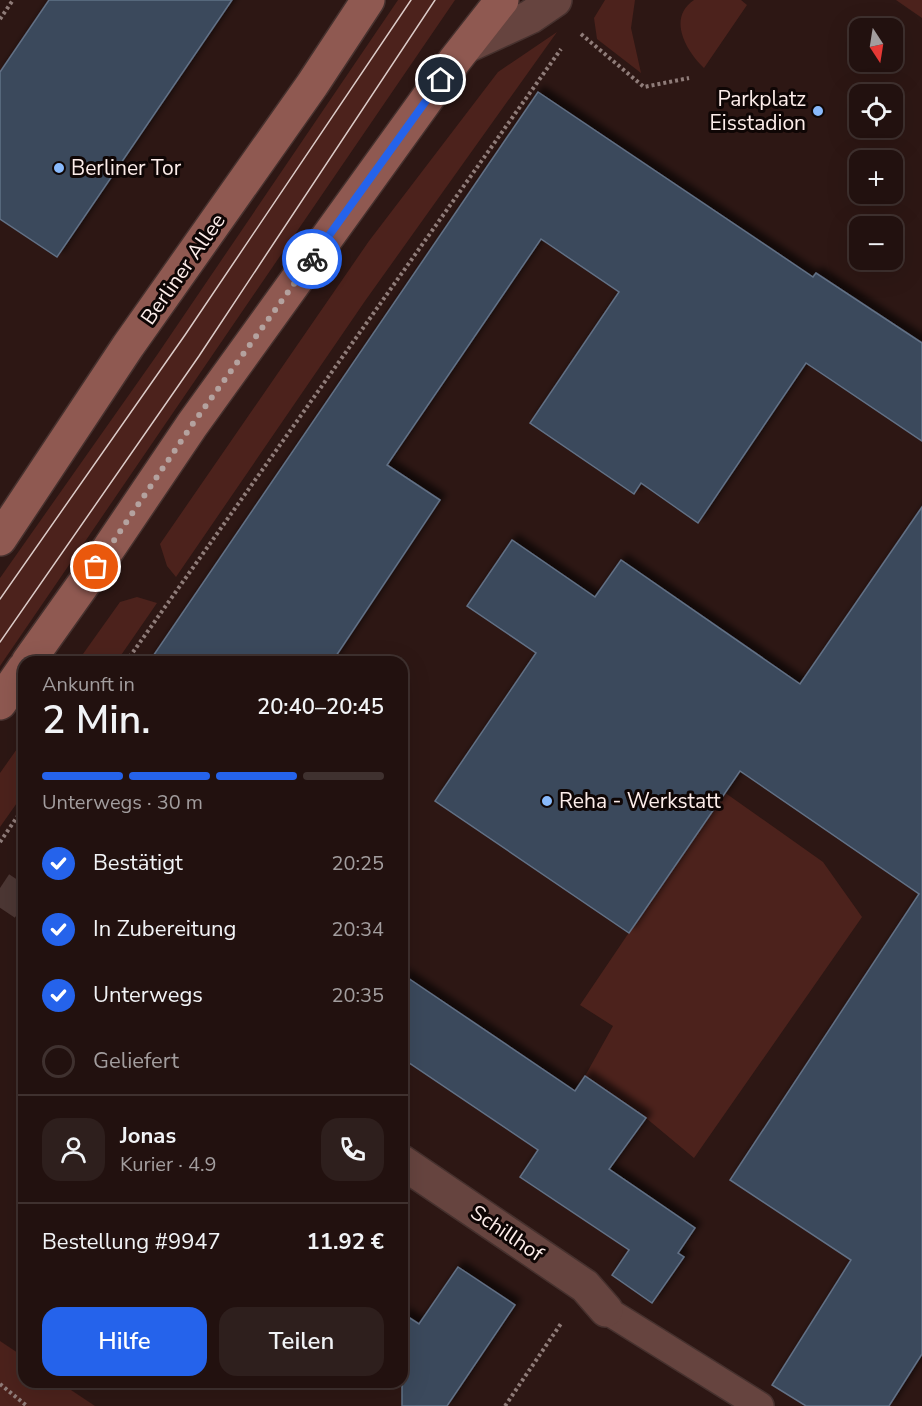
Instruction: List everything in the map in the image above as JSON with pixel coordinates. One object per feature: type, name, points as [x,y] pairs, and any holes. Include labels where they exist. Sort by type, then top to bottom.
[{"type":"main road","name":"Berliner Allee","points":[[0,539],[128,346],[312,85],[368,0]]},
{"type":"main road","points":[[32,656],[192,425],[502,0]]},
{"type":"main road","points":[[0,703],[18,677]]},
{"type":"street","points":[[467,46],[530,17],[555,0]]},
{"type":"street","name":"Schillhof","points":[[408,1166],[596,1298]]},
{"type":"lane","points":[[596,1298],[760,1406]]},
{"type":"path","points":[[0,19],[13,0]]},
{"type":"path","points":[[575,29],[644,87],[689,78]]},
{"type":"path","points":[[130,656],[561,49]]},
{"type":"path","points":[[0,842],[18,816]]},
{"type":"path","points":[[505,1406],[596,1298]]},
{"type":"path","points":[[0,1384],[27,1406]]},
{"type":"shaded area","points":[[398,0],[455,0],[0,666],[0,578],[157,355]]},
{"type":"shaded area","points":[[605,0],[635,0],[631,28],[641,73],[597,39],[594,18]]},
{"type":"shaded area","points":[[694,0],[741,0],[747,5],[704,68],[691,53],[682,34],[682,16],[686,7]]},
{"type":"shaded area","points":[[896,0],[922,0],[922,18]]},
{"type":"shaded area","points":[[557,32],[365,301],[176,577],[167,566],[160,544],[369,241],[498,72]]},
{"type":"shaded area","points":[[137,597],[157,603],[120,656],[82,656],[120,602]]},
{"type":"shaded area","points":[[18,748],[18,802],[0,827],[0,773]]},
{"type":"shaded area","points":[[724,792],[823,862],[862,917],[694,1158],[646,1118],[585,1076],[613,1026],[580,1005]]},
{"type":"shaded area","points":[[0,1341],[18,1353],[18,1388],[68,1388],[95,1406],[0,1406]]},
{"type":"building","name":"Berliner Tor","points":[[49,0],[232,0],[57,257],[0,219],[0,72]]},
{"type":"building","points":[[538,92],[813,277],[816,273],[922,343],[922,441],[806,363],[698,523],[641,483],[634,494],[530,423],[619,292],[541,239],[387,465],[440,500],[336,656],[153,656]]},
{"type":"building","points":[[922,507],[922,1354],[889,1406],[806,1406],[772,1385],[851,1260],[730,1180],[919,894],[740,771],[629,933],[435,801],[536,653],[467,606],[512,540],[595,597],[621,560],[800,684]]},
{"type":"building","points":[[408,978],[575,1091],[585,1076],[646,1118],[609,1169],[695,1228],[678,1253],[684,1257],[652,1303],[612,1275],[629,1250],[520,1177],[538,1150],[408,1062]]},
{"type":"building","points":[[458,1267],[515,1305],[447,1406],[402,1406],[402,1388],[408,1388],[408,1317],[419,1324]]},
{"type":"tunnel","points":[[0,888],[18,900]]},
{"type":"tram line","points":[[0,599],[185,335],[411,0]]},
{"type":"tram line","points":[[0,642],[199,356],[435,0]]},
{"type":"way so far","points":[[96,567],[192,425],[312,259]]},
{"type":"place","name":"Parkplatz Eisstadion","points":[[818,111]]},
{"type":"place","name":"Berliner Tor","points":[[59,168]]},
{"type":"place","name":"Reha - Werkstatt","points":[[547,801]]},
{"type":"route","points":[[312,259],[441,80]]}]
